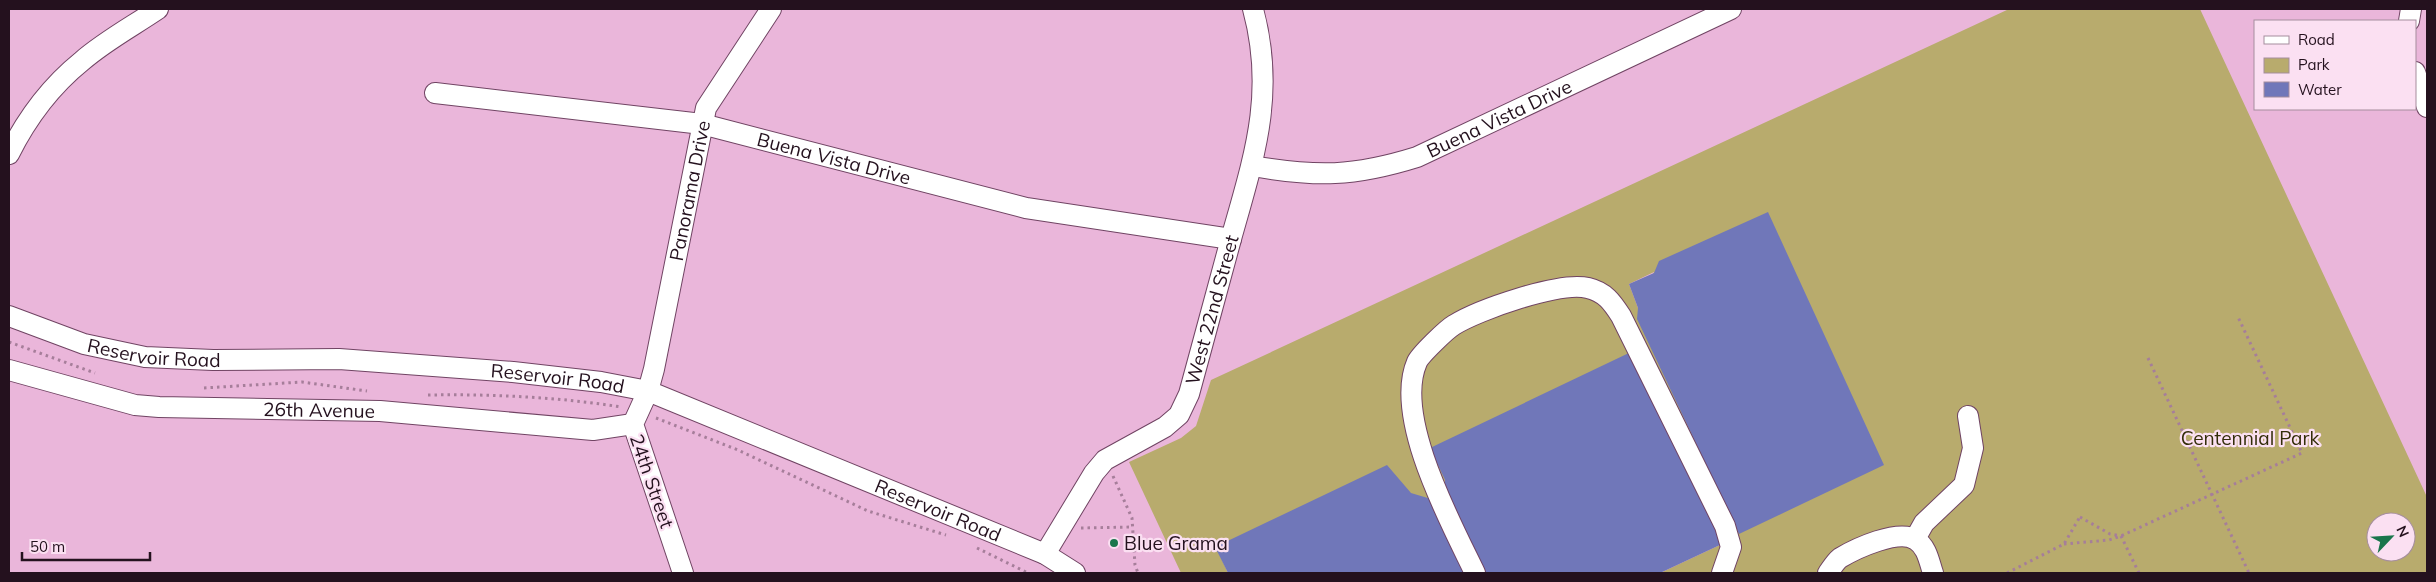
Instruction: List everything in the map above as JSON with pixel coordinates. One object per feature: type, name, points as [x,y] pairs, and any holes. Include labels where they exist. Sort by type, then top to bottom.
[{"type":"street","points":[[9,154],[33,113],[48,94],[82,60],[158,9]]},
{"type":"street","name":"Panorama Drive","points":[[648,391],[706,108],[771,9]]},
{"type":"street","name":"West 22nd Street","points":[[1045,554],[1065,518],[1094,473],[1105,460],[1166,427],[1179,415],[1189,394],[1252,166],[1263,104],[1264,67],[1260,34],[1253,9]]},
{"type":"street","name":"Buena Vista Drive","points":[[1252,166],[1286,172],[1340,174],[1384,167],[1409,159],[1731,9]]},
{"type":"street","points":[[2416,75],[2427,107]]},
{"type":"street","name":"Buena Vista Drive","points":[[435,93],[702,124],[1026,208],[1231,239]]},
{"type":"street","points":[[1474,573],[1438,496],[1419,447],[1412,392],[1417,361],[1453,325],[1497,306],[1552,289],[1586,287],[1608,296],[1621,316],[1725,526],[1731,547],[1722,573]]},
{"type":"street","name":"Reservoir Road","points":[[9,316],[84,344],[144,357],[213,360],[339,359],[513,372],[601,382],[648,391],[1045,554],[1074,573]]},
{"type":"street","name":"26th Avenue","points":[[9,370],[135,405],[159,408],[380,411],[584,429],[633,424]]},
{"type":"street","name":"24th Street","points":[[648,391],[633,424],[683,573]]},
{"type":"street","points":[[1915,539],[1924,523],[1964,485],[1973,448],[1968,416]]},
{"type":"street","points":[[1828,573],[1838,559],[1881,539],[1904,536],[1915,539],[1925,548],[1933,573]]},
{"type":"path","points":[[2007,573],[2064,544],[2109,540],[2121,536],[2302,452],[2238,317]]},
{"type":"path","points":[[2148,358],[2249,573]]},
{"type":"path","points":[[1105,460],[1126,502],[1133,527],[1135,565],[1138,573]]},
{"type":"path","points":[[2064,544],[2080,516],[2110,534],[2121,536]]},
{"type":"path","points":[[1065,518],[1079,528],[1133,527]]},
{"type":"path","points":[[2121,536],[2139,573]]},
{"type":"green space","name":"Centennial Park","points":[[2009,9],[2200,9],[2427,497],[2427,573],[1660,573],[1722,544],[1445,480],[1444,495],[1216,547],[1228,573],[1181,573],[1129,462],[1181,438],[1196,426],[1211,380]],"holes":[[[1654,272],[1638,308],[1629,284]]]},
{"type":"water","points":[[1768,212],[1884,465],[1739,534],[1637,319],[1638,308],[1629,284],[1654,273],[1659,261]]},
{"type":"water","points":[[1631,352],[1722,544],[1660,573],[1481,573],[1444,495],[1445,480],[1430,448]]},
{"type":"water","points":[[1387,465],[1411,493],[1431,499],[1466,573],[1228,573],[1215,547]]},
{"type":"place","name":"Blue Grama","points":[[1114,543]]}]
